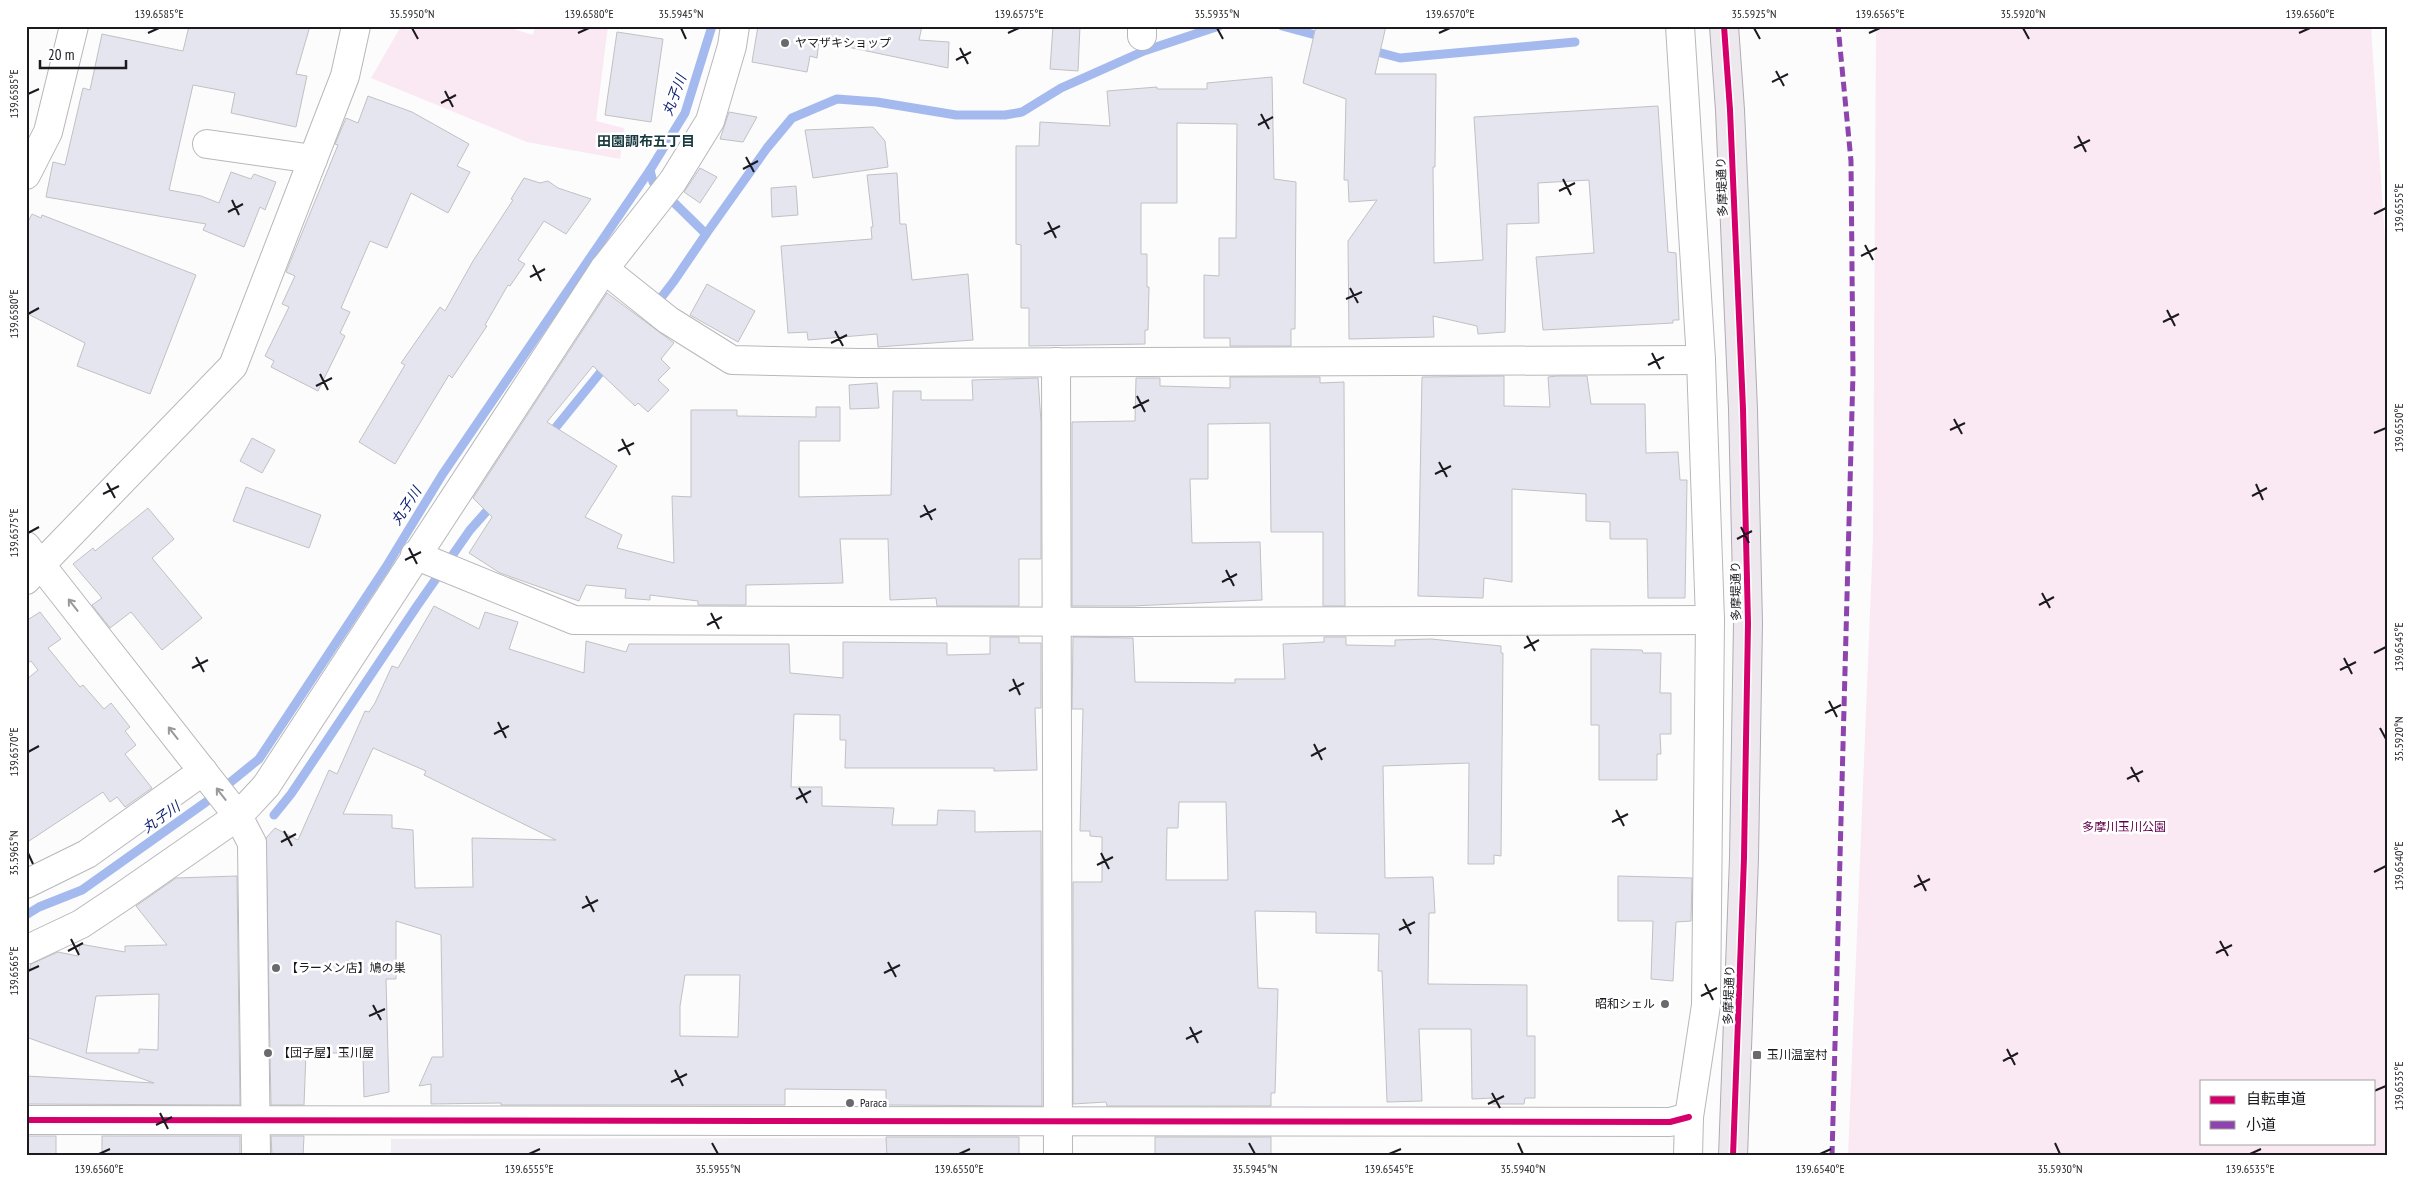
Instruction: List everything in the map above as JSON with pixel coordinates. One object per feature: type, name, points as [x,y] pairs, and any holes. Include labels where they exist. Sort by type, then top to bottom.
[{"type":"main road","name":"多摩堤通り","points":[[1724,26],[1730,110],[1748,614],[1740,1006],[1733,1156]]},
{"type":"street","points":[[26,175],[48,132],[74,26]]},
{"type":"street","points":[[256,1156],[252,843],[238,816],[203,771],[31,564],[233,366],[345,76],[356,26]]},
{"type":"street","points":[[26,950],[81,924],[238,816],[266,786],[421,557],[604,269],[673,181],[710,121],[732,46],[735,26]]},
{"type":"street","points":[[1680,26],[1701,360],[1710,620],[1706,1005],[1689,1117],[1688,1156]]},
{"type":"street","points":[[207,144],[313,159]]},
{"type":"street","points":[[604,269],[668,320],[732,360],[1056,362],[1701,360]]},
{"type":"street","points":[[1056,362],[1058,1156]]},
{"type":"street","points":[[421,557],[574,620],[881,619],[1056,622],[1710,620]]},
{"type":"street","points":[[26,884],[87,854],[203,771]]},
{"type":"street","points":[[1706,1005],[1740,1006]]},
{"type":"street","points":[[26,1120],[256,1122],[929,1120],[1058,1122],[1670,1122],[1689,1117]]},
{"type":"shaded area","points":[[967,1138],[967,1156],[391,1156],[391,1139]]},
{"type":"green space","points":[[416,26],[504,26],[533,35],[535,26],[608,26],[596,121],[624,128],[620,159],[527,142],[371,78],[400,28],[414,31]]},
{"type":"green space","name":"多摩川玉川公園","points":[[1876,26],[2371,26],[2387,271],[2387,1156],[1848,1156],[1873,538]]},
{"type":"building","points":[[189,26],[310,26],[296,74],[307,76],[296,127],[231,113],[235,93],[193,85],[169,190],[201,196],[219,203],[231,172],[251,179],[254,174],[276,182],[265,210],[260,207],[244,247],[203,230],[206,224],[46,197],[53,162],[65,165],[83,88],[90,90],[102,34],[183,51]]},
{"type":"building","points":[[758,26],[922,26],[919,40],[949,42],[948,68],[819,41],[817,58],[810,56],[807,72],[752,62]]},
{"type":"building","points":[[1053,26],[1080,26],[1078,71],[1050,69]]},
{"type":"building","points":[[1316,26],[1386,26],[1375,74],[1436,74],[1435,167],[1433,167],[1434,263],[1483,260],[1474,117],[1658,106],[1668,252],[1676,253],[1679,320],[1673,320],[1673,323],[1543,330],[1536,257],[1594,253],[1589,180],[1538,183],[1539,223],[1507,224],[1505,332],[1478,334],[1477,326],[1433,316],[1434,337],[1349,339],[1348,241],[1377,200],[1349,202],[1348,180],[1344,180],[1346,99],[1303,83]]},
{"type":"building","points":[[617,32],[663,39],[651,122],[605,115]]},
{"type":"building","points":[[1272,77],[1274,179],[1296,182],[1295,329],[1291,329],[1291,346],[1230,346],[1230,338],[1204,338],[1204,275],[1219,276],[1219,238],[1236,238],[1237,124],[1177,123],[1177,203],[1141,203],[1141,254],[1147,254],[1147,287],[1149,287],[1148,330],[1145,330],[1145,344],[1029,346],[1029,308],[1021,308],[1021,245],[1016,244],[1016,146],[1039,146],[1040,122],[1110,126],[1107,91],[1157,87],[1157,89],[1207,89],[1207,83]]},
{"type":"building","points":[[368,96],[412,112],[469,144],[457,166],[470,172],[448,213],[411,193],[387,248],[370,241],[341,308],[350,312],[340,333],[345,336],[318,391],[271,367],[274,361],[265,356],[289,307],[282,304],[295,276],[286,272],[338,145],[335,144],[346,118],[358,123]]},
{"type":"building","points":[[729,112],[757,117],[743,142],[720,139]]},
{"type":"building","points":[[873,127],[885,141],[888,167],[813,178],[805,130]]},
{"type":"building","points":[[700,168],[717,177],[700,203],[684,192]]},
{"type":"building","points":[[897,173],[900,224],[906,224],[912,280],[968,274],[973,340],[878,347],[877,334],[808,340],[807,332],[788,333],[781,246],[872,239],[871,227],[873,227],[867,175]]},
{"type":"building","points":[[524,178],[540,183],[548,181],[558,188],[591,199],[566,234],[544,221],[518,260],[525,264],[510,286],[508,285],[485,325],[487,326],[452,378],[449,375],[395,464],[359,442],[405,365],[401,363],[440,307],[445,311],[473,261],[513,200],[511,199]]},
{"type":"building","points":[[796,186],[798,215],[772,217],[771,188]]},
{"type":"building","points":[[32,214],[41,218],[42,215],[196,275],[150,394],[77,366],[85,343],[26,313],[26,226]]},
{"type":"building","points":[[707,284],[755,311],[738,342],[690,315]]},
{"type":"building","points":[[607,293],[674,343],[661,359],[670,368],[658,380],[669,390],[648,412],[638,403],[635,406],[593,366],[547,422],[617,466],[585,517],[622,535],[617,548],[674,563],[672,496],[691,497],[691,410],[737,410],[737,416],[816,417],[816,407],[840,407],[840,441],[799,441],[799,497],[891,495],[893,391],[921,391],[921,400],[973,400],[972,380],[1038,378],[1041,422],[1041,559],[1019,559],[1019,606],[937,606],[936,598],[890,600],[888,539],[840,539],[843,583],[746,585],[746,605],[698,605],[698,601],[650,595],[650,600],[625,598],[626,589],[586,585],[579,601],[500,573],[469,553],[492,517],[473,498]]},
{"type":"building","points":[[1504,376],[1504,406],[1550,407],[1548,377],[1557,376],[1587,376],[1591,404],[1645,404],[1646,453],[1678,452],[1680,480],[1687,480],[1685,598],[1648,598],[1647,539],[1610,539],[1610,522],[1586,521],[1586,494],[1512,489],[1512,582],[1484,578],[1483,598],[1418,596],[1422,377]]},
{"type":"building","points":[[1230,377],[1320,377],[1320,383],[1344,382],[1345,606],[1323,606],[1323,532],[1271,532],[1270,423],[1208,424],[1208,479],[1190,479],[1192,543],[1260,542],[1262,600],[1132,606],[1072,606],[1072,422],[1135,421],[1136,378],[1160,378],[1160,386],[1230,388]]},
{"type":"building","points":[[877,383],[879,408],[850,409],[849,385]]},
{"type":"building","points":[[252,438],[275,450],[262,473],[240,461]]},
{"type":"building","points":[[246,487],[321,515],[309,548],[233,521]]},
{"type":"building","points":[[148,508],[174,539],[152,558],[202,618],[162,650],[131,612],[110,628],[92,605],[102,598],[73,564],[93,548],[95,551]]},
{"type":"building","points":[[434,606],[479,629],[485,612],[518,622],[509,649],[584,673],[586,641],[626,652],[629,644],[789,644],[790,673],[843,678],[843,642],[947,643],[947,655],[990,654],[990,637],[1019,637],[1019,643],[1041,643],[1041,708],[1035,708],[1037,770],[994,771],[994,768],[845,768],[846,740],[840,740],[840,715],[794,714],[791,787],[822,787],[822,806],[894,808],[892,825],[937,825],[938,810],[975,811],[975,832],[1041,831],[1042,1106],[886,1105],[886,1090],[785,1089],[785,1105],[431,1104],[431,1084],[419,1086],[432,1057],[443,1057],[441,935],[396,921],[396,979],[386,979],[389,1092],[364,1097],[363,1054],[306,1052],[304,1105],[271,1105],[266,838],[275,828],[298,840],[329,770],[337,774],[365,711],[369,712],[375,703],[392,666],[398,668]],"holes":[[[373,748],[426,771],[424,775],[556,840],[472,838],[473,887],[415,888],[413,830],[392,828],[392,815],[343,814]],[[685,975],[740,975],[738,1037],[680,1036],[680,1006]]]},
{"type":"building","points":[[40,612],[61,639],[48,648],[80,687],[83,685],[104,709],[111,703],[130,727],[125,731],[136,745],[125,754],[152,788],[125,807],[117,797],[110,802],[103,792],[26,843],[26,680],[38,670],[31,661],[26,664],[26,621]]},
{"type":"building","points":[[1073,637],[1133,638],[1135,682],[1235,683],[1235,679],[1285,679],[1283,644],[1324,642],[1324,637],[1346,637],[1346,645],[1395,646],[1395,640],[1431,639],[1501,646],[1501,653],[1503,653],[1501,856],[1494,855],[1494,864],[1468,864],[1469,763],[1383,766],[1385,878],[1433,877],[1435,913],[1429,913],[1428,984],[1527,985],[1527,1036],[1535,1036],[1535,1098],[1525,1098],[1524,1104],[1492,1104],[1492,1098],[1472,1099],[1471,1029],[1419,1029],[1422,1101],[1387,1102],[1382,971],[1378,971],[1379,934],[1316,933],[1316,912],[1255,911],[1258,988],[1278,989],[1275,1093],[1271,1093],[1271,1106],[1107,1106],[1106,1102],[1073,1104],[1073,882],[1102,882],[1102,837],[1090,836],[1090,831],[1080,831],[1083,709],[1072,709]],"holes":[[[1179,802],[1226,802],[1228,880],[1166,880],[1167,828],[1178,828]]]},
{"type":"building","points":[[1591,649],[1642,650],[1643,653],[1661,653],[1660,693],[1671,693],[1671,734],[1660,734],[1661,754],[1657,754],[1657,780],[1599,780],[1599,725],[1591,725]]},
{"type":"building","points":[[237,876],[240,1105],[26,1104],[26,1076],[154,1083],[26,1037],[26,981],[31,964],[58,952],[78,956],[80,944],[125,952],[125,946],[167,945],[136,906],[176,878]],"holes":[[[159,994],[158,1050],[139,1049],[139,1053],[86,1053],[96,996]]]},
{"type":"building","points":[[1618,876],[1692,878],[1691,921],[1676,922],[1673,981],[1651,979],[1653,921],[1618,921]]},
{"type":"building","points":[[26,1136],[56,1136],[56,1156],[26,1156]]},
{"type":"building","points":[[102,1136],[240,1136],[240,1156],[102,1156]]},
{"type":"building","points":[[271,1136],[304,1136],[303,1156],[272,1156]]},
{"type":"building","points":[[886,1137],[1019,1137],[1019,1156],[887,1156]]},
{"type":"building","points":[[1155,1137],[1271,1137],[1271,1156],[1155,1156]]},
{"type":"waterway","name":"丸子川","points":[[26,915],[39,907],[82,890],[206,802],[259,759],[386,567],[442,475],[650,170],[685,113],[712,26]]},
{"type":"waterway","points":[[650,170],[653,182],[706,234],[767,148],[792,118],[837,99],[877,102],[956,115],[1005,115],[1022,112],[1061,88],[1144,51],[1219,26]]},
{"type":"waterway","points":[[1282,26],[1323,37]]},
{"type":"waterway","points":[[1370,50],[1400,58],[1575,42]]},
{"type":"waterway","points":[[654,307],[706,234]]},
{"type":"waterway","points":[[548,437],[608,363]]},
{"type":"waterway","points":[[274,815],[291,794],[470,530],[494,503]]},
{"type":"marked path","points":[[1832,1156],[1853,373],[1851,161],[1838,26]]},
{"type":"cycle path","points":[[1724,26],[1730,110],[1743,409],[1748,623],[1744,858],[1733,1156]]},
{"type":"cycle path","points":[[26,1120],[1670,1122],[1689,1117]]},
{"type":"place","name":"ヤマザキショップ","points":[[785,43]]},
{"type":"place","name":"【ラーメン店】鳩の巣","points":[[276,968]]},
{"type":"place","name":"昭和シェル","points":[[1665,1004]]},
{"type":"place","name":"【団子屋】玉川屋","points":[[268,1053]]},
{"type":"place","name":"玉川温室村","points":[[1757,1055]]},
{"type":"place","name":"Paraca","points":[[850,1103]]},
{"type":"district","name":"田園調布五丁目","points":[[646,141]]}]
